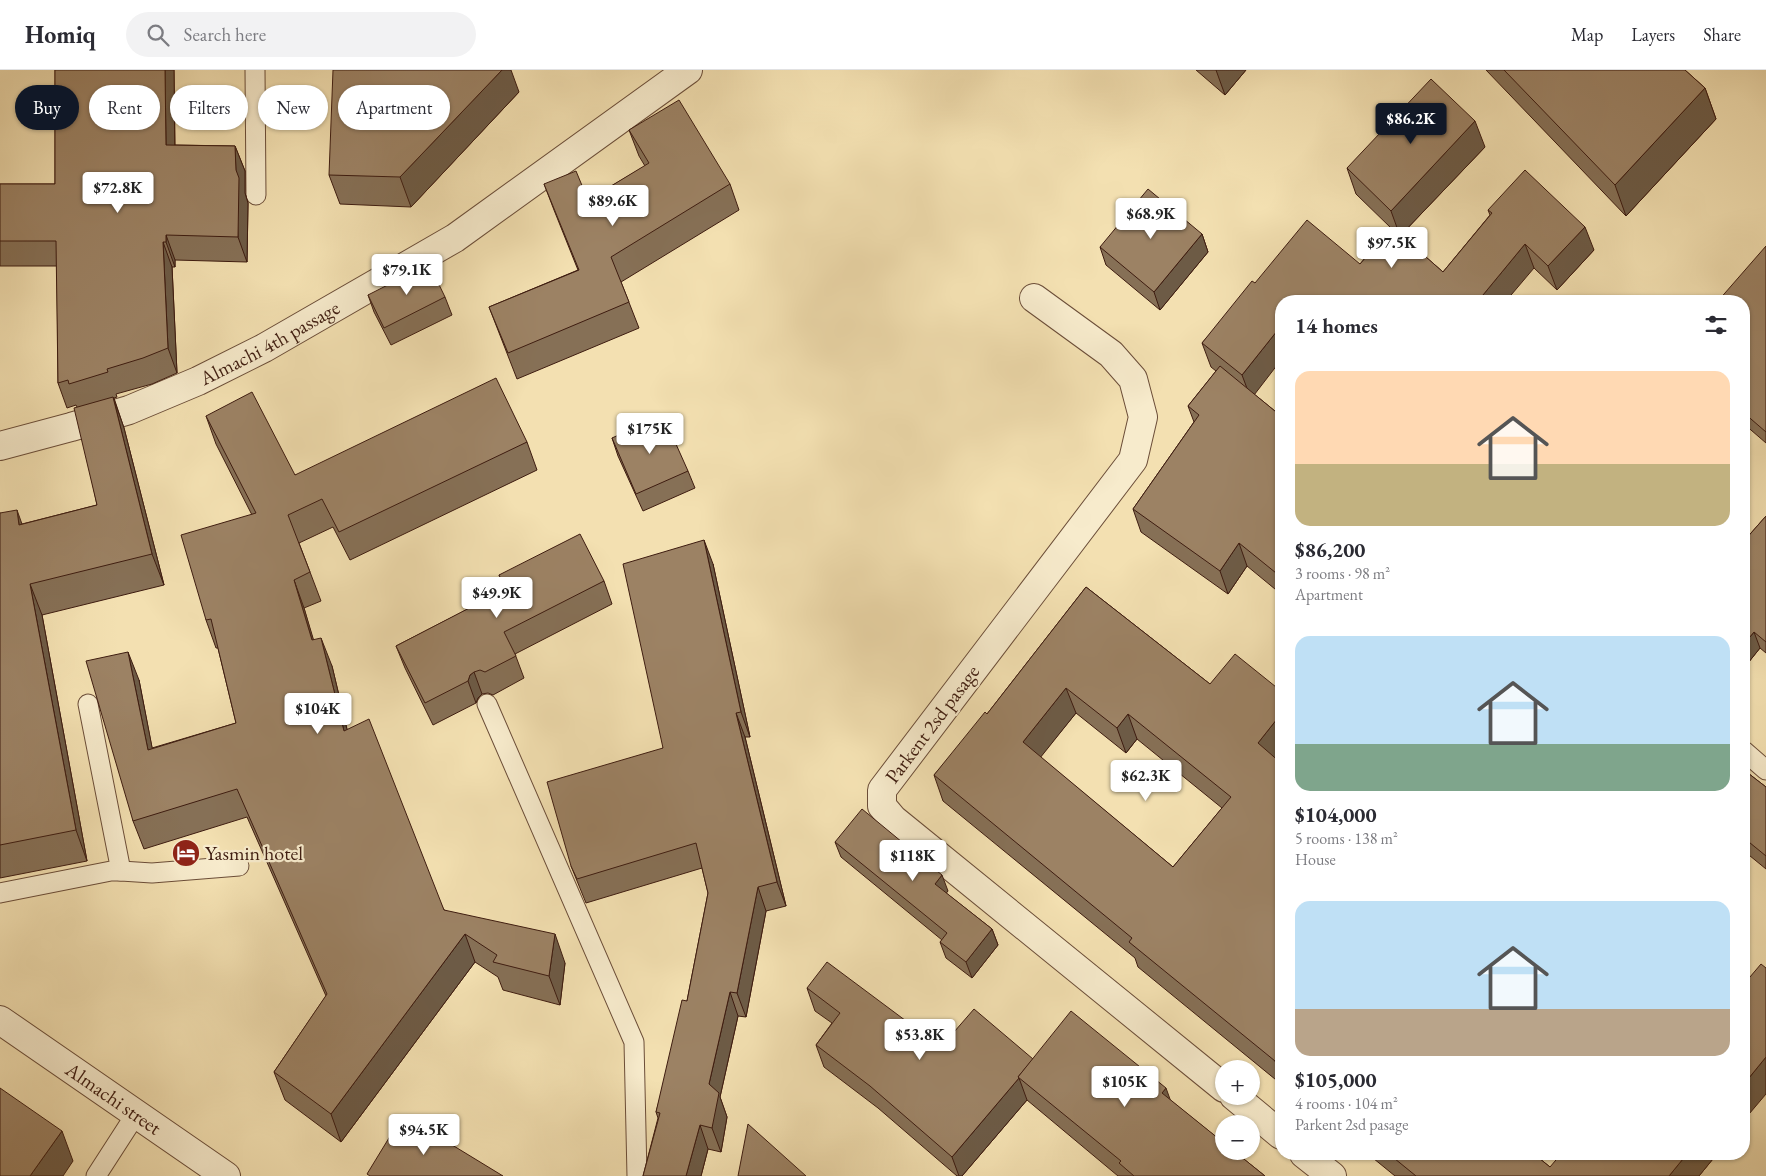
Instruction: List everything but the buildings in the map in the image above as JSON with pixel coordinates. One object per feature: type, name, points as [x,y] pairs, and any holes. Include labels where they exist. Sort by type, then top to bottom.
[{"type":"street","name":"Almachi 4th passage","points":[[0,446],[129,410],[198,381],[264,348],[455,238],[688,70]]},
{"type":"street","name":"Parkent 2sd pasage","points":[[1034,298],[1111,354],[1133,379],[1143,417],[1133,460],[882,790],[882,806],[893,819],[1215,1081]]},
{"type":"street","name":"Almachi street","points":[[0,1020],[226,1176]]},
{"type":"street","points":[[1245,1105],[1275,1130]]},
{"type":"street","points":[[1312,1160],[1332,1176]]},
{"type":"lane","points":[[255,70],[256,194]]},
{"type":"lane","points":[[88,704],[122,871]]},
{"type":"lane","points":[[487,704],[634,1042],[637,1176]]},
{"type":"lane","points":[[1750,756],[1766,770]]},
{"type":"lane","points":[[0,893],[111,871],[152,873],[239,866]]},
{"type":"lane","points":[[96,1176],[136,1114]]},
{"type":"place","name":"Yasmin hotel","points":[[186,853]]}]
